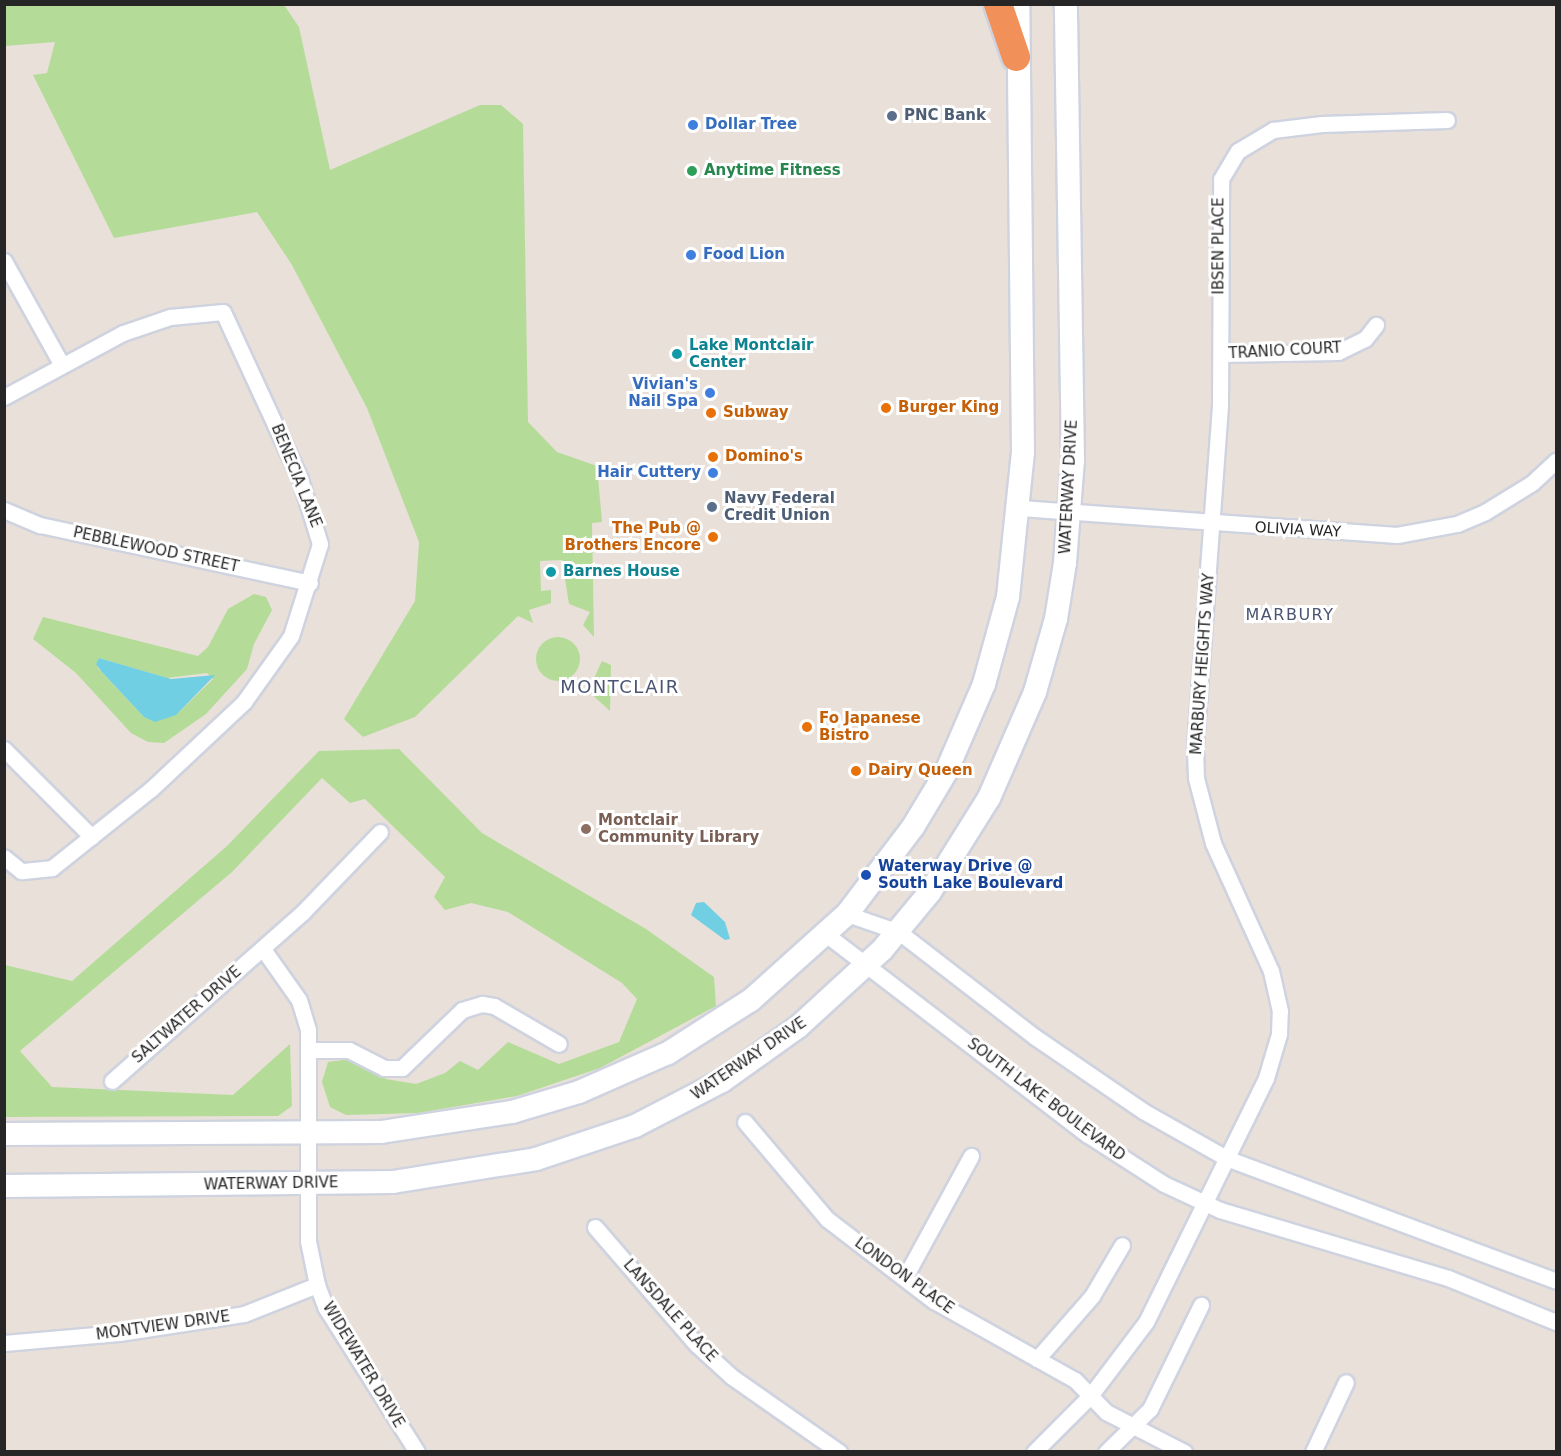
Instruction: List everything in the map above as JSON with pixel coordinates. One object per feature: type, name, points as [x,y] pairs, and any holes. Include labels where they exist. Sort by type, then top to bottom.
[{"type":"highway","points":[[998,4],[1016,57]]},
{"type":"street","points":[[4,1134],[422,1129],[512,1112],[588,1089],[668,1053],[720,1022],[827,935],[847,914],[913,827],[969,724],[997,641],[1020,508],[1016,57],[1018,4]]},
{"type":"street","name":"WATERWAY DRIVE","points":[[4,1186],[308,1185],[424,1180],[536,1159],[635,1126],[722,1081],[772,1047],[868,964],[898,932],[959,851],[1012,750],[1048,651],[1071,513],[1066,4]]},
{"type":"street","name":"IBSEN PLACE","points":[[1213,524],[1221,354],[1217,196],[1228,164],[1238,150],[1273,130],[1322,124],[1447,120]]},
{"type":"street","points":[[4,261],[62,365]]},
{"type":"street","name":"BENECIA LANE","points":[[4,397],[62,365],[156,321],[223,312],[318,526],[318,562],[291,636],[263,681],[92,837],[42,873],[21,871],[4,857]]},
{"type":"street","name":"TRANIO COURT","points":[[1221,354],[1338,352],[1365,339],[1376,325]]},
{"type":"street","name":"OLIVIA WAY","points":[[1020,508],[1213,524],[1397,535],[1428,532],[1507,501],[1557,461]]},
{"type":"street","name":"PEBBLEWOOD STREET","points":[[4,510],[40,525],[310,583]]},
{"type":"street","name":"MARBURY HEIGHTS WAY","points":[[1034,1452],[1090,1396],[1146,1322],[1274,1057],[1280,1011],[1271,971],[1213,843],[1196,778],[1195,746],[1213,524]]},
{"type":"street","points":[[4,749],[92,837]]},
{"type":"street","name":"SALTWATER DRIVE","points":[[112,1081],[263,949],[380,832]]},
{"type":"street","points":[[847,914],[898,932],[1035,1037],[1143,1111],[1226,1158],[1557,1281]]},
{"type":"street","name":"SOUTH LAKE BOULEVARD","points":[[827,935],[868,964],[1105,1147],[1203,1203],[1274,1229],[1448,1278],[1557,1322]]},
{"type":"street","points":[[263,949],[299,1000],[308,1050],[308,1132]]},
{"type":"street","points":[[308,1050],[349,1050],[384,1068],[402,1068],[462,1010],[482,1004],[494,1006],[559,1044]]},
{"type":"street","name":"LONDON PLACE","points":[[745,1122],[827,1219],[934,1301],[1075,1380],[1106,1412],[1184,1452]]},
{"type":"street","name":"WIDEWATER DRIVE","points":[[308,1132],[308,1241],[317,1285],[326,1308],[417,1452]]},
{"type":"street","points":[[905,1277],[971,1156]]},
{"type":"street","name":"LANSDALE PLACE","points":[[595,1227],[697,1345],[741,1384],[839,1452]]},
{"type":"street","points":[[1037,1359],[1092,1296],[1122,1245]]},
{"type":"street","name":"MONTVIEW DRIVE","points":[[4,1343],[119,1333],[244,1314],[317,1285]]},
{"type":"street","points":[[1106,1452],[1150,1409],[1201,1305]]},
{"type":"street","points":[[1313,1452],[1346,1382]]},
{"type":"green space","points":[[4,5],[284,5],[299,27],[330,170],[480,105],[501,105],[523,124],[528,422],[557,452],[597,466],[602,522],[592,523],[594,637],[583,625],[590,612],[569,604],[562,560],[540,561],[541,591],[551,590],[551,603],[529,610],[533,623],[518,616],[415,717],[363,737],[344,719],[415,601],[419,542],[367,408],[292,265],[257,212],[114,238],[33,75],[47,73],[55,42],[5,46]]},
{"type":"green space","points":[[254,594],[266,597],[272,610],[254,644],[247,669],[206,714],[164,743],[148,742],[131,733],[76,673],[33,639],[43,617],[198,656],[208,647],[228,609]],"holes":[[[99,658],[167,678],[207,673],[213,679],[179,712],[144,717],[98,668]]]},
{"type":"green space","points":[[558,637],[573,644],[580,659],[573,674],[558,681],[543,674],[536,659],[543,644]]},
{"type":"green space","points":[[602,661],[611,665],[610,711],[588,691]]},
{"type":"green space","points":[[399,749],[482,833],[646,929],[714,977],[716,1006],[600,1068],[517,1096],[418,1113],[346,1115],[330,1107],[322,1082],[328,1062],[351,1059],[386,1079],[416,1084],[445,1073],[460,1061],[478,1070],[508,1042],[559,1064],[619,1042],[637,999],[622,983],[508,912],[471,903],[445,910],[434,897],[445,877],[365,799],[350,803],[322,778],[232,872],[20,1051],[52,1087],[233,1095],[290,1044],[292,1106],[278,1116],[5,1117],[5,965],[72,981],[227,846],[319,751]]},
{"type":"water","points":[[99,658],[171,679],[215,675],[176,715],[155,722],[144,717],[101,671],[96,664]]},
{"type":"water","points":[[704,902],[725,922],[730,939],[725,940],[691,915],[696,903]]},
{"type":"place","name":"PNC Bank","points":[[892,116]]},
{"type":"place","name":"Dollar Tree","points":[[693,125]]},
{"type":"place","name":"Anytime Fitness","points":[[692,171]]},
{"type":"place","name":"Food Lion","points":[[691,255]]},
{"type":"place","name":"Lake Montclair Center","points":[[677,354]]},
{"type":"place","name":"Vivian's Nail Spa","points":[[710,393]]},
{"type":"place","name":"Burger King","points":[[886,408]]},
{"type":"place","name":"Subway","points":[[711,413]]},
{"type":"place","name":"Domino's","points":[[713,457]]},
{"type":"place","name":"Hair Cuttery","points":[[713,473]]},
{"type":"place","name":"Navy Federal Credit Union","points":[[712,507]]},
{"type":"place","name":"The Pub @ Brothers Encore","points":[[713,537]]},
{"type":"place","name":"Barnes House","points":[[551,572]]},
{"type":"place","name":"Fo Japanese Bistro","points":[[807,727]]},
{"type":"place","name":"Dairy Queen","points":[[856,771]]},
{"type":"place","name":"Montclair Community Library","points":[[586,829]]},
{"type":"place","name":"Waterway Drive @ South Lake Boulevard","points":[[866,875]]},
{"type":"district","name":"MARBURY","points":[[1290,615]]},
{"type":"district","name":"MONTCLAIR","points":[[620,687]]}]
